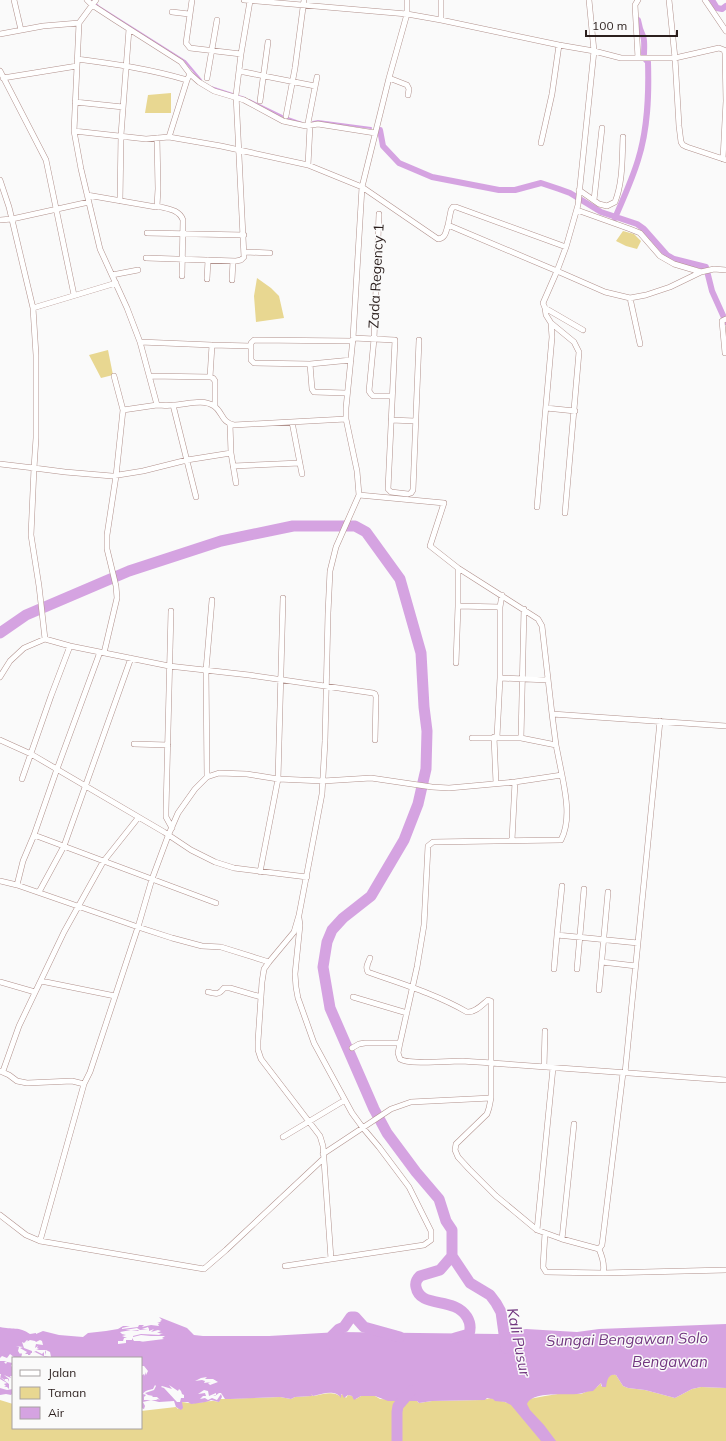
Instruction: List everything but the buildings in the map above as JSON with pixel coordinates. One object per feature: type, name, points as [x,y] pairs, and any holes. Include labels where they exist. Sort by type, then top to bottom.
[{"type":"street","points":[[14,0],[21,30]]},
{"type":"street","points":[[87,0],[94,2],[129,29],[182,62],[190,74],[199,82],[214,91],[236,94],[284,121],[318,124],[375,133]]},
{"type":"street","points":[[192,0],[189,14],[187,46],[190,48],[241,54]]},
{"type":"street","points":[[146,258],[233,261],[241,260],[244,257],[245,252],[236,94],[250,0],[304,3],[407,14],[559,45],[594,50],[621,58],[675,58],[719,48],[725,49],[725,160],[687,148],[681,142],[675,58],[669,0]]},
{"type":"street","points":[[331,1259],[323,1146],[320,1136],[261,1059],[258,1050],[258,1041],[264,969],[294,932],[307,877],[320,808],[323,781],[327,687],[330,571],[336,547],[359,495],[357,471],[346,419],[346,393],[352,360],[362,187],[389,78],[407,14],[407,0]]},
{"type":"street","points":[[441,0],[441,20]]},
{"type":"street","points":[[565,513],[579,352],[574,342],[551,323],[546,315],[543,303],[566,247],[578,208],[594,50],[589,0]]},
{"type":"street","points":[[705,0],[726,31]]},
{"type":"street","points":[[94,2],[79,23],[74,131],[78,155],[100,249],[116,283],[140,342],[157,405]]},
{"type":"street","points":[[637,2],[635,10],[638,58]]},
{"type":"street","points":[[286,116],[304,3]]},
{"type":"street","points":[[172,12],[189,14]]},
{"type":"street","points":[[207,78],[217,20]]},
{"type":"street","points":[[0,34],[43,26],[79,23]]},
{"type":"street","points":[[120,201],[121,135],[129,29]]},
{"type":"street","points":[[260,101],[268,42]]},
{"type":"street","points":[[541,143],[552,94],[559,45]]},
{"type":"street","points":[[78,59],[126,65],[160,72],[187,80]]},
{"type":"street","points":[[3,78],[77,66]]},
{"type":"street","points":[[0,71],[46,160],[74,295]]},
{"type":"street","points":[[239,71],[247,74],[263,75],[315,86]]},
{"type":"street","points":[[169,137],[190,74]]},
{"type":"street","points":[[308,165],[309,124],[317,77]]},
{"type":"street","points":[[389,78],[407,85],[409,90],[408,95]]},
{"type":"street","points":[[75,102],[123,107]]},
{"type":"street","points":[[594,200],[602,128]]},
{"type":"street","points":[[74,131],[121,135],[146,139],[169,137],[308,165],[362,187],[438,239],[444,236],[448,225],[450,210],[453,207],[456,207],[566,247]]},
{"type":"street","points":[[579,190],[599,204],[607,206],[615,202],[620,180],[623,137]]},
{"type":"street","points":[[157,138],[157,206]]},
{"type":"street","points":[[0,180],[12,219],[33,308],[36,355],[36,438],[31,535],[45,639]]},
{"type":"street","points":[[87,195],[154,208],[157,206],[177,211],[182,215],[182,276]]},
{"type":"street","points":[[0,220],[12,219],[89,202]]},
{"type":"street","points":[[578,208],[640,233],[660,256],[674,264],[704,271],[726,270]]},
{"type":"street","name":"Zada Regency 1","points":[[379,214],[374,339],[370,391],[373,396],[392,396]]},
{"type":"street","points":[[448,225],[557,270],[605,292],[630,298],[646,295],[704,271]]},
{"type":"street","points":[[147,233],[244,235]]},
{"type":"street","points":[[245,252],[270,253]]},
{"type":"street","points":[[207,279],[208,260]]},
{"type":"street","points":[[232,280],[233,261]]},
{"type":"street","points":[[112,274],[138,270]]},
{"type":"street","points":[[33,308],[116,283]]},
{"type":"street","points":[[630,298],[640,344]]},
{"type":"street","points":[[545,308],[583,330]]},
{"type":"street","points":[[724,320],[722,321],[725,353]]},
{"type":"street","points":[[537,507],[552,337],[551,323]]},
{"type":"street","name":"Zada Regency 1","points":[[251,346],[251,342],[254,340],[395,340],[388,489],[391,492],[408,494],[413,490],[419,340]]},
{"type":"street","points":[[140,342],[251,346],[251,360],[254,363],[310,364],[352,360]]},
{"type":"street","points":[[210,377],[212,345]]},
{"type":"street","points":[[310,364],[312,389],[314,392],[346,393]]},
{"type":"street","points":[[17,885],[23,861],[34,836],[57,769],[102,652],[117,598],[116,586],[107,549],[123,410],[114,376]]},
{"type":"street","points":[[150,376],[213,378],[215,406],[224,419],[230,424],[234,425],[346,419]]},
{"type":"street","points":[[123,410],[157,405],[173,406],[201,403],[215,406]]},
{"type":"street","points":[[173,406],[196,497]]},
{"type":"street","points":[[546,408],[575,411]]},
{"type":"street","points":[[391,420],[415,421]]},
{"type":"street","points":[[292,422],[302,474]]},
{"type":"street","points":[[230,424],[231,452],[236,483]]},
{"type":"street","points":[[0,464],[65,472],[116,476],[231,452]]},
{"type":"street","points":[[233,466],[300,463]]},
{"type":"street","points":[[359,495],[444,503],[430,545],[431,547],[458,568],[538,619],[542,626],[556,745],[567,800],[565,827],[561,840],[447,841],[433,842],[428,846],[424,925],[413,988],[398,1056],[404,1061],[491,1063],[726,1080]]},
{"type":"street","points":[[456,663],[458,568]]},
{"type":"street","points":[[496,783],[496,737],[500,678],[500,607],[502,595]]},
{"type":"street","points":[[260,872],[278,779],[282,680],[283,598]]},
{"type":"street","points":[[207,777],[206,670],[212,600]]},
{"type":"street","points":[[458,606],[500,607]]},
{"type":"street","points":[[521,738],[524,609]]},
{"type":"street","points":[[171,611],[166,817],[172,828]]},
{"type":"street","points":[[0,677],[10,661],[24,648],[45,639],[70,646],[169,666],[282,680],[375,694],[375,740]]},
{"type":"street","points":[[22,779],[70,646]]},
{"type":"street","points":[[39,892],[64,846],[131,658]]},
{"type":"street","points":[[500,678],[548,680]]},
{"type":"street","points":[[552,714],[726,726]]},
{"type":"street","points":[[599,1248],[602,1245],[624,1073],[660,721]]},
{"type":"street","points":[[472,738],[521,738],[556,745]]},
{"type":"street","points":[[0,740],[31,754],[191,850],[215,862],[234,868],[307,877]]},
{"type":"street","points":[[134,744],[168,745]]},
{"type":"street","points":[[40,1241],[84,1084],[90,1072],[138,927],[152,879],[178,813],[195,789],[207,777],[219,772],[247,774],[278,779],[323,781],[371,778],[449,788],[515,782],[562,775]]},
{"type":"street","points":[[512,840],[515,782]]},
{"type":"street","points":[[84,1084],[72,1082],[27,1083],[17,1081],[1,1071],[19,1026],[64,932],[80,906],[103,862],[138,818]]},
{"type":"street","points":[[34,836],[216,903]]},
{"type":"street","points":[[0,881],[39,892],[138,927],[202,946],[221,947],[269,962]]},
{"type":"street","points":[[554,969],[562,886]]},
{"type":"street","points":[[577,969],[584,889]]},
{"type":"street","points":[[599,990],[608,892]]},
{"type":"street","points":[[285,1266],[424,1245],[431,1240],[431,1231],[409,1187],[363,1128],[345,1100],[314,1043],[298,998],[295,974],[300,925],[299,915]]},
{"type":"street","points":[[557,935],[638,943]]},
{"type":"street","points":[[370,958],[367,966],[368,972],[446,1000],[469,1013],[488,1000],[491,1001],[491,1098],[487,1114],[456,1144],[455,1150],[458,1157],[496,1196],[537,1230],[562,1240],[599,1248]]},
{"type":"street","points":[[602,962],[636,966]]},
{"type":"street","points":[[41,981],[115,996]]},
{"type":"street","points":[[0,982],[36,992]]},
{"type":"street","points":[[208,992],[218,994],[221,993],[224,988],[230,988],[261,997]]},
{"type":"street","points":[[353,997],[407,1013]]},
{"type":"street","points":[[544,1067],[546,1031]]},
{"type":"street","points":[[352,1048],[359,1044],[365,1043],[400,1043]]},
{"type":"street","points":[[537,1230],[553,1068]]},
{"type":"street","points":[[0,1215],[26,1235],[40,1241],[204,1269],[226,1250],[323,1156],[391,1109],[401,1104],[411,1102],[491,1098]]},
{"type":"street","points":[[283,1137],[345,1100]]},
{"type":"street","points":[[562,1240],[574,1124]]},
{"type":"street","points":[[545,1233],[543,1267],[546,1272],[604,1274],[726,1270]]},
{"type":"street","points":[[599,1248],[604,1274]]},
{"type":"green space","points":[[171,93],[171,113],[145,113],[148,95]]},
{"type":"green space","points":[[623,231],[634,234],[641,241],[637,249],[616,241]]},
{"type":"green space","points":[[257,278],[279,296],[284,318],[256,322],[254,296]]},
{"type":"green space","points":[[108,350],[113,375],[101,378],[89,355]]},
{"type":"green space","points":[[613,1374],[616,1375],[623,1386],[628,1388],[645,1390],[675,1398],[692,1389],[701,1387],[726,1388],[726,1441],[0,1441],[0,1400],[12,1404],[12,1429],[142,1429],[142,1411],[176,1407],[178,1409],[181,1402],[219,1402],[220,1399],[280,1397],[291,1399],[295,1397],[311,1396],[311,1394],[313,1396],[331,1393],[341,1397],[343,1394],[346,1398],[348,1395],[356,1399],[361,1396],[375,1396],[380,1399],[417,1401],[419,1403],[432,1401],[482,1400],[491,1398],[508,1403],[564,1393],[581,1394],[597,1387],[601,1383],[601,1386],[606,1387],[606,1381],[609,1376]]},
{"type":"water","name":"Bengawan","points":[[159,1317],[187,1328],[194,1335],[203,1336],[269,1336],[339,1332],[498,1334],[526,1329],[577,1332],[599,1329],[726,1324],[726,1388],[701,1387],[692,1389],[675,1398],[645,1390],[628,1388],[623,1386],[616,1375],[611,1375],[608,1378],[606,1387],[602,1387],[601,1383],[593,1391],[579,1394],[542,1395],[530,1400],[527,1404],[530,1410],[556,1441],[541,1441],[511,1405],[487,1398],[485,1400],[432,1401],[419,1403],[417,1401],[388,1401],[375,1396],[361,1396],[354,1400],[352,1396],[348,1395],[344,1398],[342,1394],[341,1398],[338,1395],[328,1393],[313,1396],[311,1394],[312,1396],[295,1397],[291,1399],[280,1397],[225,1399],[221,1393],[215,1396],[213,1396],[216,1395],[216,1393],[209,1396],[208,1391],[204,1390],[198,1394],[205,1393],[206,1396],[203,1396],[200,1399],[205,1398],[208,1400],[212,1398],[217,1400],[221,1394],[222,1397],[219,1402],[211,1400],[191,1404],[188,1402],[182,1402],[183,1408],[181,1410],[176,1407],[174,1401],[159,1402],[151,1400],[143,1402],[145,1406],[144,1409],[142,1408],[142,1375],[144,1374],[145,1376],[145,1372],[146,1375],[148,1371],[144,1366],[142,1366],[142,1357],[51,1357],[50,1352],[46,1350],[36,1350],[39,1349],[37,1348],[38,1346],[35,1348],[36,1344],[43,1345],[42,1341],[40,1340],[36,1342],[30,1340],[25,1343],[28,1341],[27,1340],[24,1343],[22,1342],[24,1348],[32,1351],[30,1355],[25,1354],[27,1352],[20,1348],[23,1347],[16,1346],[19,1347],[18,1351],[22,1354],[21,1357],[14,1357],[10,1354],[7,1358],[2,1356],[0,1358],[0,1327],[19,1329],[30,1334],[36,1334],[43,1331],[59,1335],[83,1337],[88,1333],[118,1329],[123,1326],[130,1326],[122,1329],[138,1327],[139,1325],[144,1325],[142,1327],[151,1325],[159,1326],[158,1324],[160,1323],[157,1322],[161,1322],[160,1321],[162,1320]],"holes":[[[148,1327],[149,1331],[154,1329],[151,1332],[158,1330],[161,1331],[157,1333],[163,1333],[159,1334],[161,1335],[141,1334],[133,1337],[141,1335],[165,1336],[162,1338],[164,1339],[140,1342],[143,1341],[134,1341],[132,1338],[132,1340],[126,1340],[126,1343],[118,1344],[118,1341],[123,1341],[124,1338],[127,1338],[122,1336],[126,1335],[120,1332],[137,1328],[140,1330],[148,1329],[142,1329]],[[207,1377],[205,1379],[213,1379],[218,1382],[210,1385],[208,1383],[211,1382],[204,1383],[205,1381],[202,1380],[195,1381]],[[155,1385],[154,1390],[145,1393],[153,1396],[152,1397],[157,1397],[160,1400],[144,1400],[146,1395],[143,1394],[147,1390],[153,1389]],[[169,1385],[178,1391],[179,1389],[184,1395],[184,1398],[181,1398],[180,1402],[177,1402],[164,1388],[161,1387],[172,1389]]]},
{"type":"water","name":"Bengawan","points":[[36,1351],[42,1354],[44,1352],[44,1356],[51,1357],[45,1357],[33,1352]]},
{"type":"water","points":[[0,1361],[7,1361],[4,1362],[6,1364],[7,1362],[12,1363],[11,1378],[4,1375],[9,1379],[8,1382],[8,1379],[5,1380],[0,1377]]},
{"type":"water","points":[[0,1377],[9,1384],[9,1389],[4,1387],[6,1386],[4,1384],[7,1383],[0,1379]]},
{"type":"water","points":[[0,1388],[7,1390],[12,1389],[11,1395],[0,1395]]},
{"type":"waterway","points":[[92,0],[98,6],[185,61],[201,80]]},
{"type":"waterway","points":[[712,0],[717,8],[722,9],[726,6]]},
{"type":"waterway","points":[[638,20],[644,40],[644,54]]},
{"type":"waterway","points":[[615,218],[636,167],[644,136],[648,87],[648,62],[646,60]]},
{"type":"waterway","points":[[211,87],[245,98]]},
{"type":"waterway","points":[[249,100],[282,116],[302,123]]},
{"type":"waterway","points":[[313,122],[318,121],[371,128]]},
{"type":"waterway","points":[[380,130],[383,146],[399,163],[432,177],[499,190],[515,190],[541,183],[570,193],[601,212],[637,224],[644,229],[667,255],[674,259],[706,267],[712,291],[726,322]]},
{"type":"waterway","points":[[0,633],[26,615],[129,571],[221,541],[293,526],[355,526],[366,532],[400,579],[421,653],[427,731],[426,769],[418,804],[404,840],[371,896],[343,918],[332,930],[327,942],[323,967],[330,1008],[374,1109],[387,1133],[416,1172],[439,1199],[446,1221],[452,1230],[452,1256]]},
{"type":"waterway","points":[[452,1256],[440,1270],[420,1276],[416,1281],[416,1286],[419,1294],[424,1298],[454,1307],[467,1317],[470,1325],[469,1334],[455,1338]]},
{"type":"waterway","name":"Kali Pusur","points":[[452,1256],[470,1283],[490,1295],[496,1303],[501,1312],[506,1348]]},
{"type":"waterway","points":[[332,1344],[332,1336],[339,1329],[344,1327],[351,1317],[355,1317],[364,1327],[400,1337]]},
{"type":"waterway","points":[[397,1441],[398,1406],[411,1391]]},
{"type":"water label","name":"Sungai Bengawan Solo","points":[[627,1339]]}]
